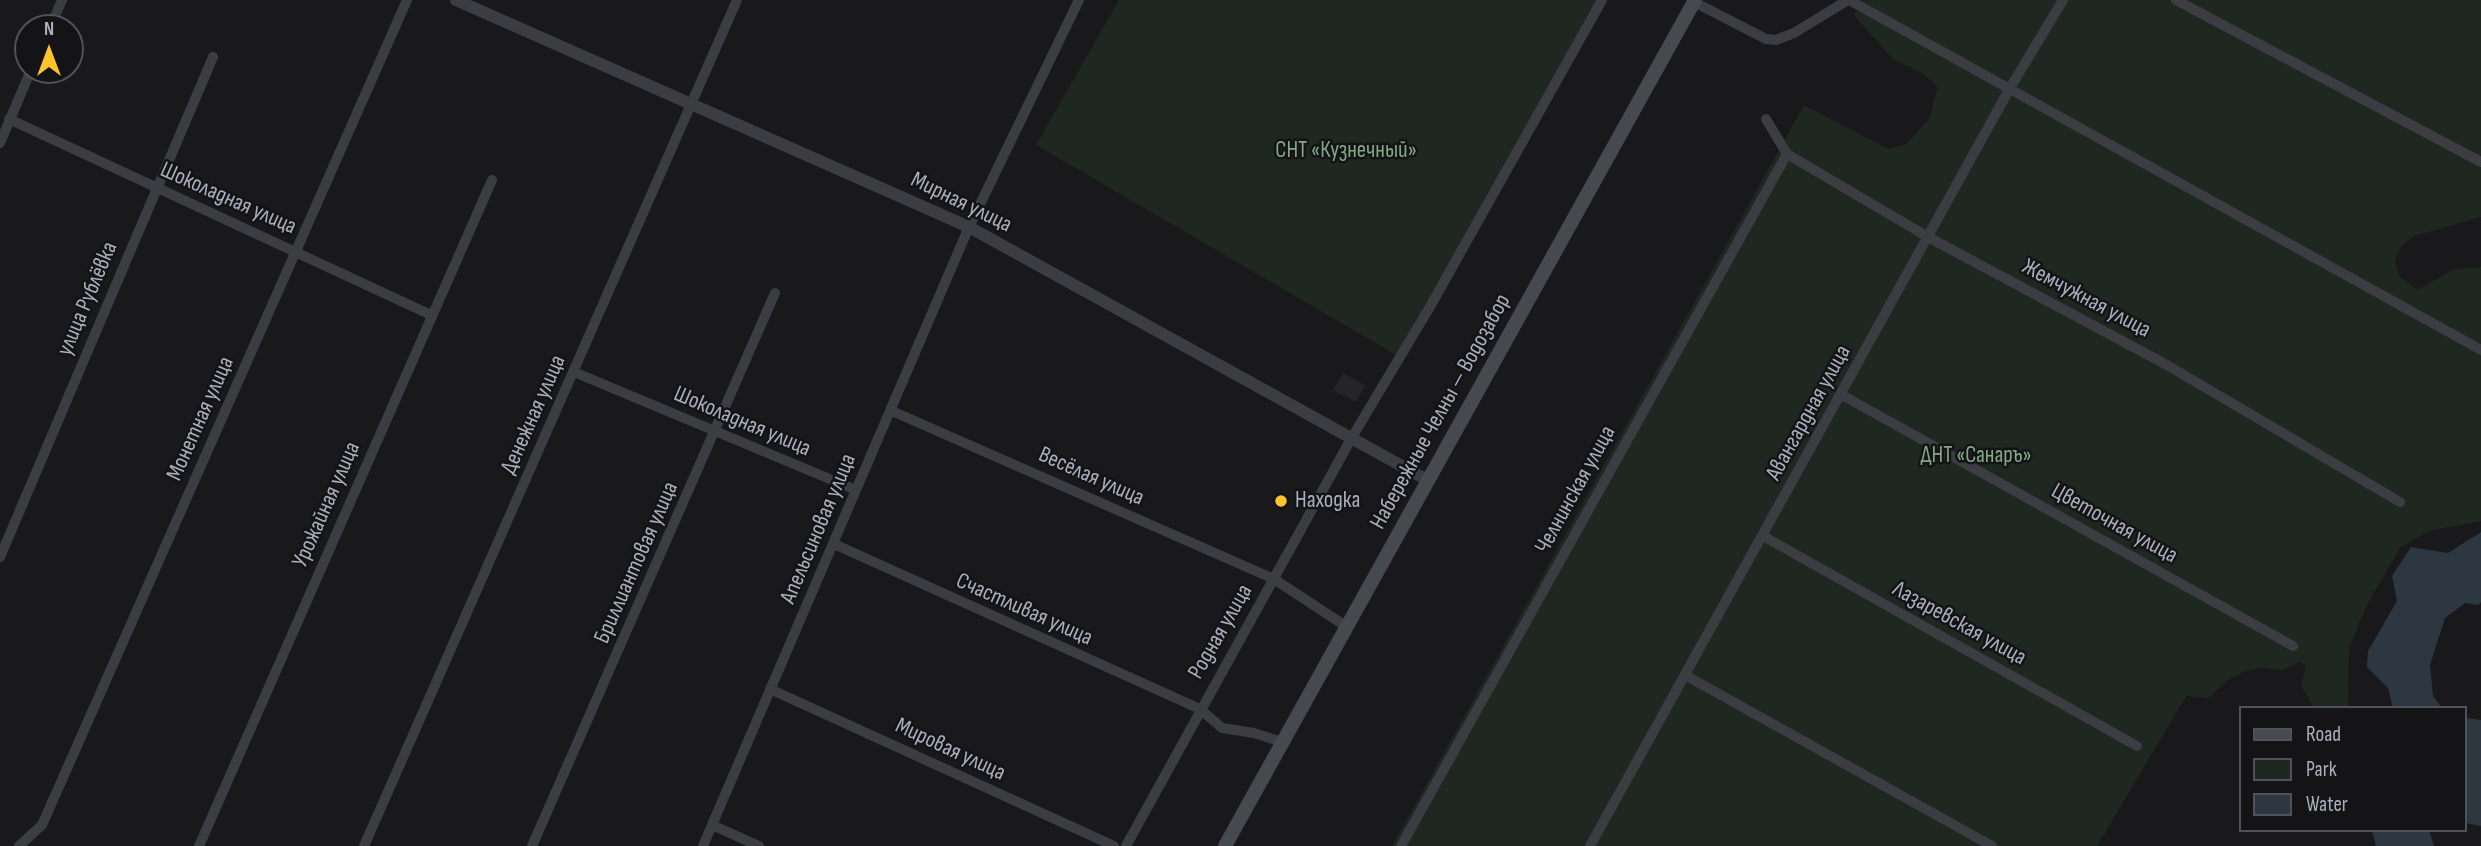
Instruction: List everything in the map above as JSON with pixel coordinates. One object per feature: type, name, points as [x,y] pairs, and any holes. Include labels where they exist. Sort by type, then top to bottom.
[{"type":"main road","name":"Набережные Челны — Водозабор","points":[[1225,846],[1695,1]]},
{"type":"street","name":"Монетная улица","points":[[19,846],[42,825],[407,0]]},
{"type":"street","name":"Мирная улица","points":[[456,0],[969,227],[1429,481]]},
{"type":"street","name":"Денежная улица","points":[[364,846],[737,0]]},
{"type":"street","name":"Апельсиновая улица","points":[[703,846],[969,227],[1079,0]]},
{"type":"street","name":"Родная улица","points":[[1126,846],[1200,709],[1602,0]]},
{"type":"street","points":[[1695,1],[1766,39],[1776,40],[1794,33],[1849,0],[2481,350]]},
{"type":"street","name":"Авангардная улица","points":[[1590,846],[2010,88],[2063,0]]},
{"type":"street","points":[[2176,0],[2481,162]]},
{"type":"street","name":"улица Рублёвка","points":[[0,557],[213,57]]},
{"type":"street","points":[[0,143],[25,84]]},
{"type":"street","name":"Шоколадная улица","points":[[9,119],[431,315]]},
{"type":"street","name":"Жемчужная улица","points":[[1766,119],[1787,154],[1928,237],[2167,365],[2400,502]]},
{"type":"street","name":"Челнинская улица","points":[[1401,846],[1787,154]]},
{"type":"street","name":"Урожайная улица","points":[[199,846],[492,180]]},
{"type":"street","name":"Бриллиантовая улица","points":[[532,846],[775,293]]},
{"type":"street","name":"Шоколадная улица","points":[[574,372],[856,490]]},
{"type":"street","name":"Цветочная улица","points":[[1842,395],[2293,646]]},
{"type":"street","name":"Весёлая улица","points":[[892,411],[1274,579],[1347,627]]},
{"type":"street","name":"Лазаревская улица","points":[[1763,537],[2137,746]]},
{"type":"street","name":"Счастливая улица","points":[[834,544],[1200,709],[1223,728],[1282,742]]},
{"type":"street","points":[[1685,675],[1992,846]]},
{"type":"street","name":"Мировая улица","points":[[770,689],[1114,846]]},
{"type":"street","points":[[712,825],[759,846]]},
{"type":"shaded area","points":[[1343,373],[1365,385],[1356,402],[1333,390]]},
{"type":"green space","name":"СНТ «Кузнечный»","points":[[1119,0],[1606,0],[1403,359],[1036,145]]},
{"type":"green space","name":"ДНТ «Санаръ»","points":[[1863,0],[2481,0],[2481,217],[2414,236],[2403,244],[2395,260],[2399,276],[2418,290],[2452,270],[2481,267],[2481,521],[2429,531],[2400,548],[2367,605],[2349,648],[2348,706],[2313,706],[2301,685],[2306,666],[2300,662],[2282,670],[2261,668],[2245,671],[2228,680],[2208,698],[2186,696],[2097,846],[1392,846],[1804,105],[1888,149],[1906,144],[1929,119],[1938,87],[1922,73],[1893,59],[1854,15]]},
{"type":"water","points":[[2481,532],[2481,602],[2479,605],[2465,603],[2445,618],[2430,665],[2433,696],[2440,706],[2392,706],[2388,688],[2367,667],[2368,651],[2397,601],[2392,576],[2411,547],[2448,553]]},
{"type":"water","points":[[2467,718],[2481,720],[2481,826],[2467,823]]},
{"type":"water","points":[[2372,832],[2430,832],[2434,846],[2376,846]]},
{"type":"place","name":"Находка","points":[[1281,501]]}]
